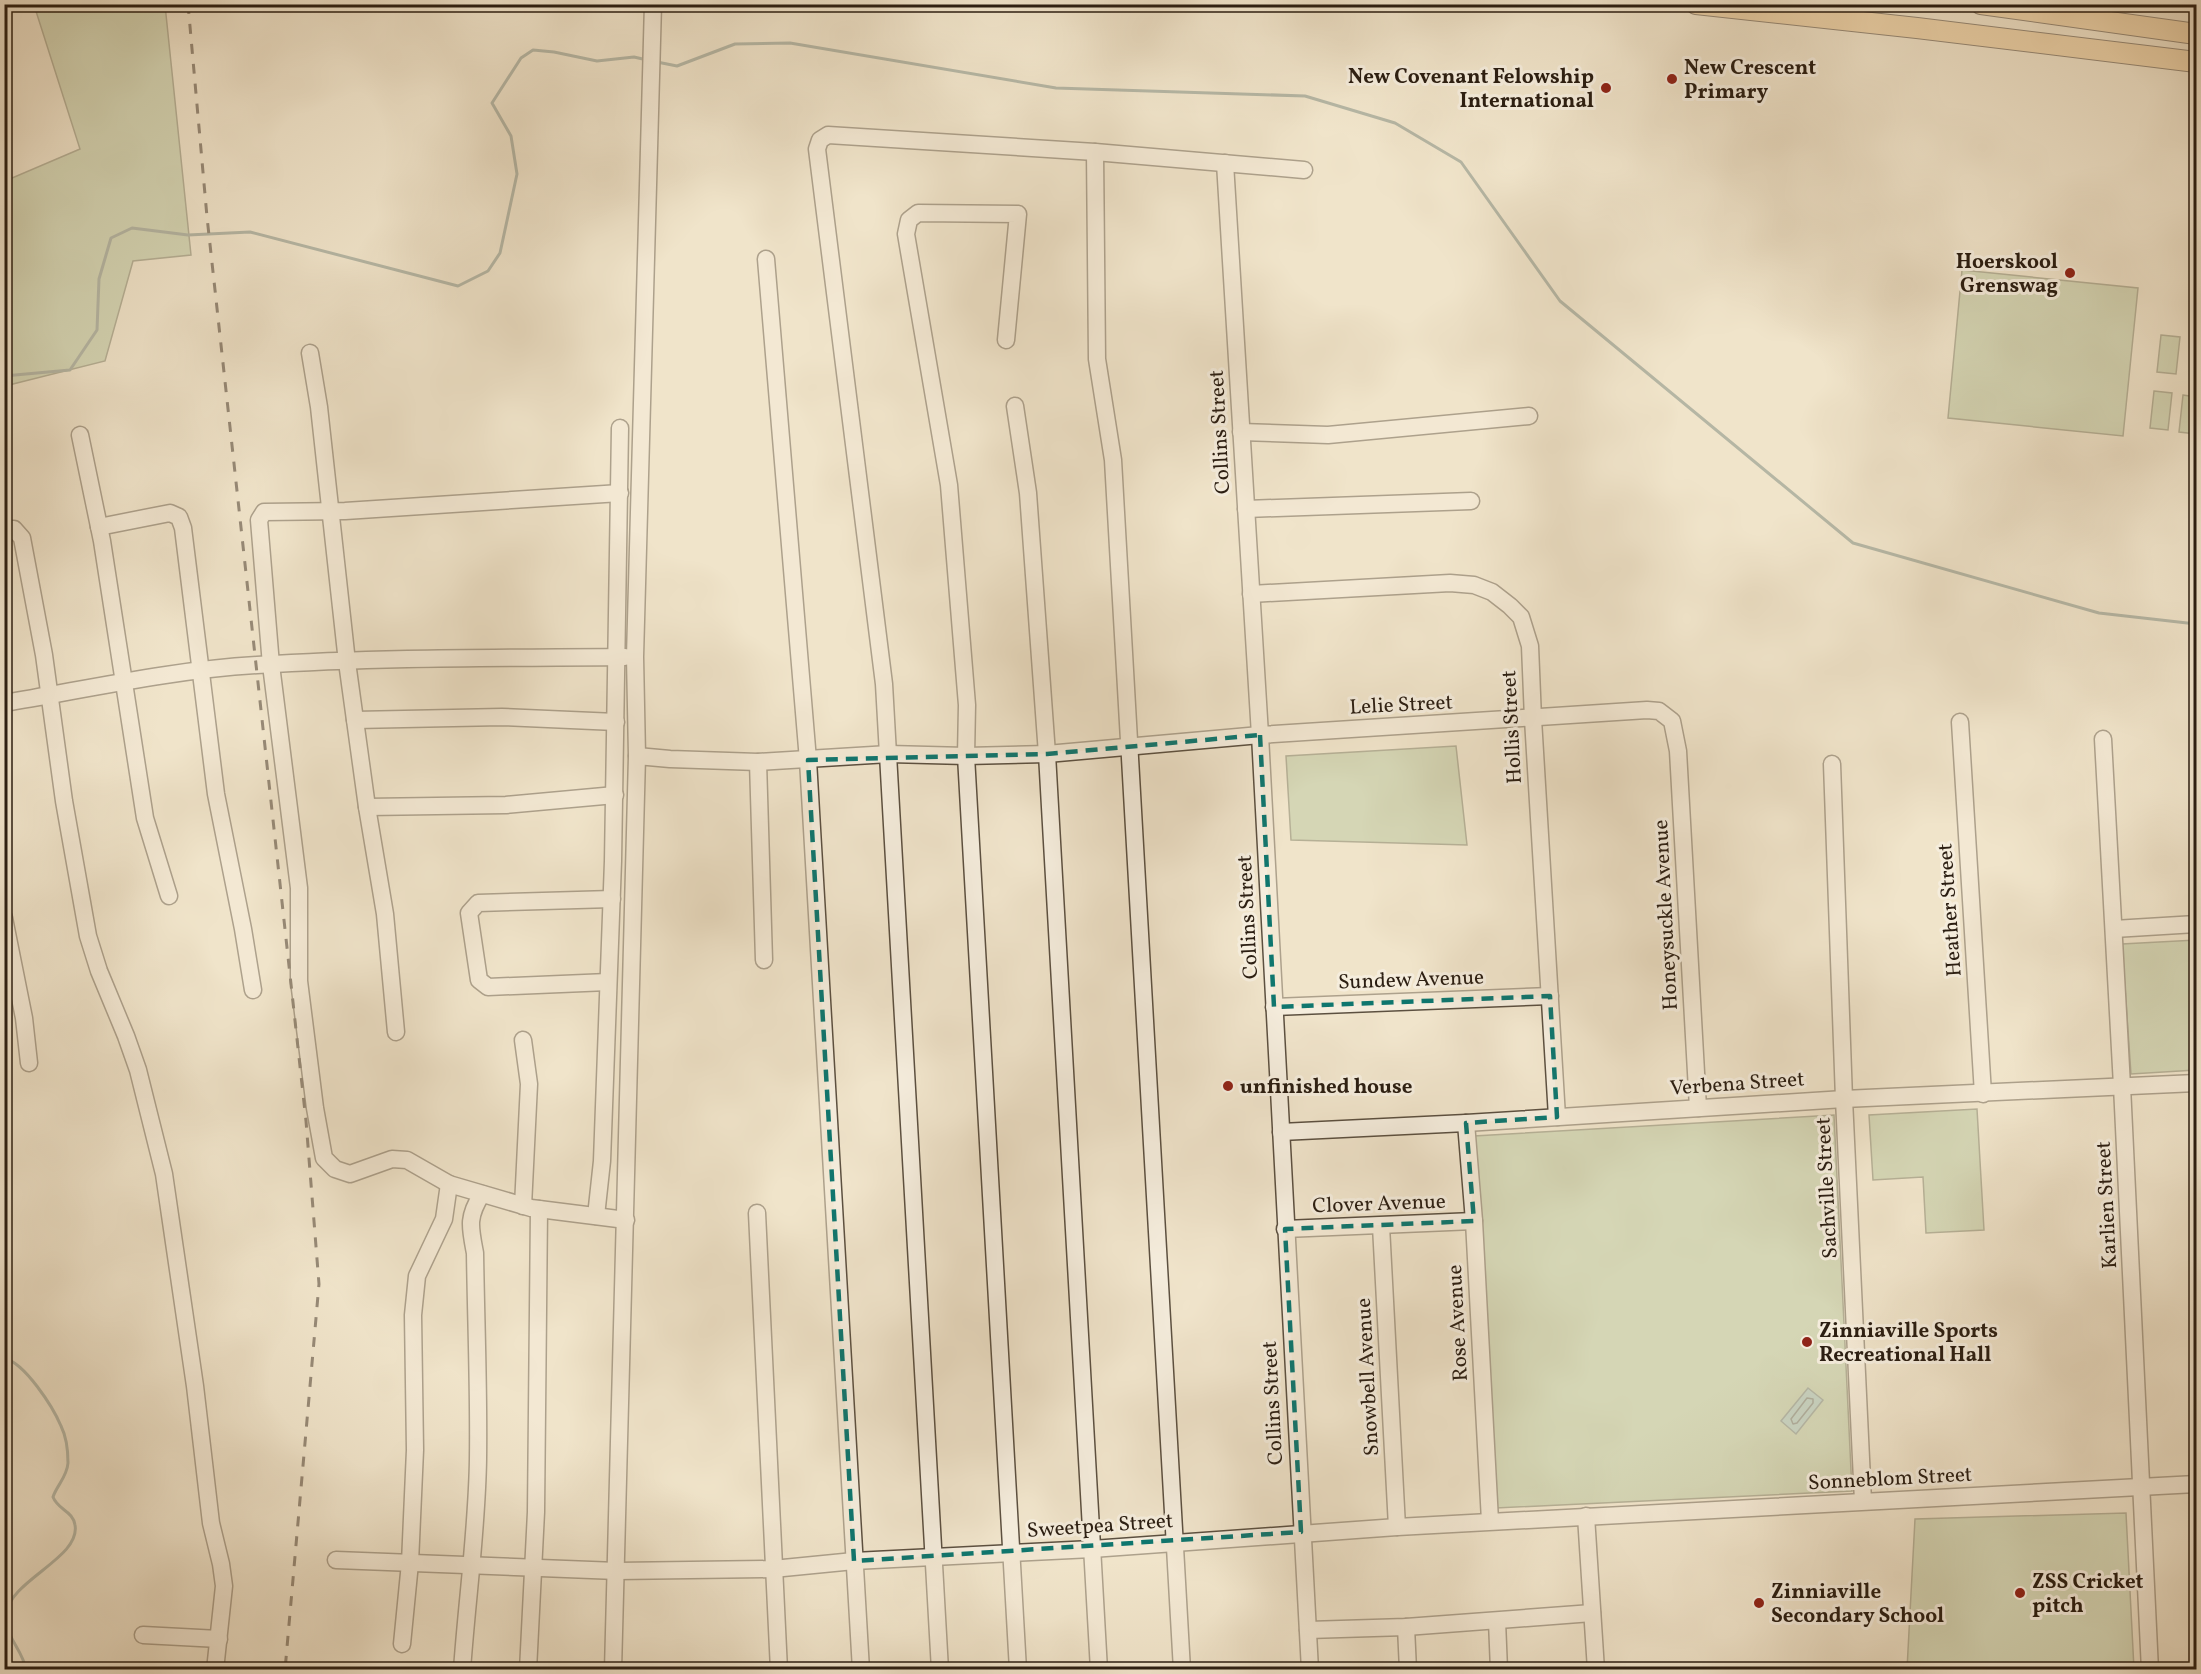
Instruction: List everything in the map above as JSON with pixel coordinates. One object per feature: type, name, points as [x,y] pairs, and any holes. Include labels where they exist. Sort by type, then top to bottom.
[{"type":"main road","points":[[1696,4],[2196,62]]},
{"type":"main road","points":[[1981,4],[2196,34]]},
{"type":"street","points":[[613,1670],[637,756],[635,657],[653,4]]},
{"type":"street","points":[[940,1670],[884,684],[817,149],[820,140],[828,135],[1095,152],[1304,170]]},
{"type":"street","points":[[1095,152],[1097,359],[1113,460],[1182,1670]]},
{"type":"street","name":"Collins Street","points":[[1225,163],[1260,735],[1310,1670]]},
{"type":"street","points":[[1006,340],[1018,214],[918,213],[909,220],[906,234],[948,485],[967,705],[966,756],[1018,1670]]},
{"type":"street","points":[[766,259],[808,760],[861,1670]]},
{"type":"street","points":[[310,353],[319,407],[347,662],[367,807],[385,914],[396,1032]]},
{"type":"street","points":[[1015,406],[1028,493],[1047,754],[1099,1670]]},
{"type":"street","points":[[1241,432],[1328,435],[1529,416]]},
{"type":"street","points":[[596,1216],[602,1161],[612,899],[620,428]]},
{"type":"street","points":[[80,435],[99,527],[145,818],[169,896]]},
{"type":"street","points":[[620,494],[439,506],[264,512],[259,520],[271,664],[299,888],[299,981],[315,1108],[324,1158],[335,1169],[350,1174],[392,1159],[406,1160],[449,1184],[531,1208],[626,1220]]},
{"type":"street","points":[[1246,509],[1471,501]]},
{"type":"street","points":[[99,527],[170,513],[179,517],[183,528],[216,794],[253,990]]},
{"type":"street","points":[[4,529],[14,529],[22,538],[44,655],[64,801],[88,936],[99,971],[138,1070],[164,1174],[192,1364],[211,1523],[224,1586],[215,1670]]},
{"type":"street","name":"Hollis Street","points":[[1251,594],[1450,583],[1474,585],[1492,592],[1521,617],[1530,646],[1557,1117]]},
{"type":"street","points":[[4,703],[124,682],[271,664],[489,657],[635,657]]},
{"type":"street","name":"Lelie Street","points":[[637,756],[758,762],[889,754],[966,756],[1047,754],[1260,735],[1647,710],[1659,711],[1672,721]]},
{"type":"street","points":[[355,720],[502,717],[616,722]]},
{"type":"street","name":"Honeysuckle Avenue","points":[[1672,721],[1678,751],[1698,1108]]},
{"type":"street","name":"Heather Street","points":[[1960,722],[1983,1094]]},
{"type":"street","name":"Karlien Street","points":[[2103,739],[2150,1670]]},
{"type":"street","points":[[758,762],[764,960]]},
{"type":"street","name":"Sachville Street","points":[[1832,764],[1844,1099],[1863,1502]]},
{"type":"street","points":[[367,807],[506,805],[615,795]]},
{"type":"street","points":[[608,982],[488,987],[479,980],[469,913],[478,903],[612,899]]},
{"type":"street","points":[[4,918],[13,1006],[29,1063]]},
{"type":"street","points":[[2114,929],[2196,924]]},
{"type":"street","name":"Sundew Avenue","points":[[1274,1007],[1550,996]]},
{"type":"street","points":[[523,1040],[529,1084],[536,1512],[528,1670]]},
{"type":"street","name":"Verbena Street","points":[[1281,1132],[1466,1123],[1844,1099],[2196,1083]]},
{"type":"street","name":"Rose Avenue","points":[[1466,1123],[1474,1221],[1490,1521]]},
{"type":"street","points":[[402,1644],[410,1563],[415,1450],[413,1315],[417,1276],[444,1219],[449,1184]]},
{"type":"street","points":[[462,1670],[472,1565],[478,1460],[475,1253],[470,1224],[473,1208],[482,1194]]},
{"type":"street","points":[[757,1213],[779,1670]]},
{"type":"street","name":"Clover Avenue","points":[[1285,1228],[1474,1221]]},
{"type":"street","name":"Snowbell Avenue","points":[[1381,1226],[1397,1527]]},
{"type":"street","name":"Sonneblom Street","points":[[1586,1516],[2196,1484]]},
{"type":"street","points":[[1586,1516],[1596,1670]]},
{"type":"street","name":"Sweetpea Street","points":[[336,1560],[617,1571],[773,1569],[1586,1516]]},
{"type":"street","points":[[1308,1630],[1406,1627],[1592,1613]]},
{"type":"street","points":[[1497,1621],[1499,1670]]},
{"type":"street","points":[[1406,1627],[1408,1670]]},
{"type":"street","points":[[143,1635],[219,1639]]},
{"type":"highlighted area","points":[[1260,735],[1274,1007],[1550,996],[1557,1117],[1466,1123],[1474,1221],[1285,1229],[1301,1532],[854,1561],[808,760],[1047,754]]},
{"type":"green space","points":[[34,5],[165,5],[191,255],[133,261],[105,361],[5,386],[5,181],[80,149]]},
{"type":"green space","points":[[1962,270],[2138,288],[2123,436],[1948,418]]},
{"type":"green space","points":[[2161,335],[2180,337],[2176,374],[2157,372]]},
{"type":"green space","points":[[2154,391],[2172,393],[2168,430],[2150,428]]},
{"type":"green space","points":[[2183,395],[2196,397],[2196,434],[2179,432]]},
{"type":"green space","points":[[1456,746],[1467,845],[1291,840],[1286,756]]},
{"type":"green space","points":[[2196,940],[2196,1070],[2131,1074],[2122,944]]},
{"type":"green space","points":[[1977,1109],[1984,1230],[1926,1233],[1923,1177],[1873,1180],[1869,1115]]},
{"type":"green space","points":[[1834,1115],[1852,1491],[1496,1508],[1474,1136]]},
{"type":"green space","name":"ZSS Cricket pitch","points":[[2126,1513],[2134,1669],[1907,1669],[1915,1519]]},
{"type":"water","points":[[1808,1388],[1823,1400],[1796,1434],[1781,1421]]},
{"type":"waterway","points":[[657,62],[677,66],[735,44],[790,43],[1056,88],[1305,96],[1395,123],[1461,162],[1560,301],[1853,543],[2099,613],[2196,624]]},
{"type":"waterway","points":[[4,376],[70,370],[97,330],[99,279],[111,238],[132,228],[188,235],[250,232],[458,286],[488,271],[500,253],[517,174],[511,136],[492,103],[521,58],[533,50],[597,61],[634,57],[647,60]]},
{"type":"waterway","points":[[4,1358],[21,1368],[29,1377],[52,1408],[63,1430],[68,1463],[66,1473],[53,1497],[74,1520],[75,1525],[74,1537],[67,1548],[19,1590],[10,1602],[6,1622],[26,1670]]},
{"type":"railway","points":[[188,4],[207,217],[306,1121],[319,1284],[285,1670]]},
{"type":"place","name":"New Crescent Primary","points":[[1672,79]]},
{"type":"place","name":"New Covenant Felowship International","points":[[1606,88]]},
{"type":"place","name":"Hoerskool Grenswag","points":[[2070,273]]},
{"type":"place","name":"unfinished house","points":[[1228,1086]]},
{"type":"place","name":"Zinniaville Sports Recreational Hall","points":[[1807,1342]]},
{"type":"place","name":"ZSS Cricket pitch","points":[[2020,1593]]},
{"type":"place","name":"Zinniaville Secondary School","points":[[1759,1603]]}]
